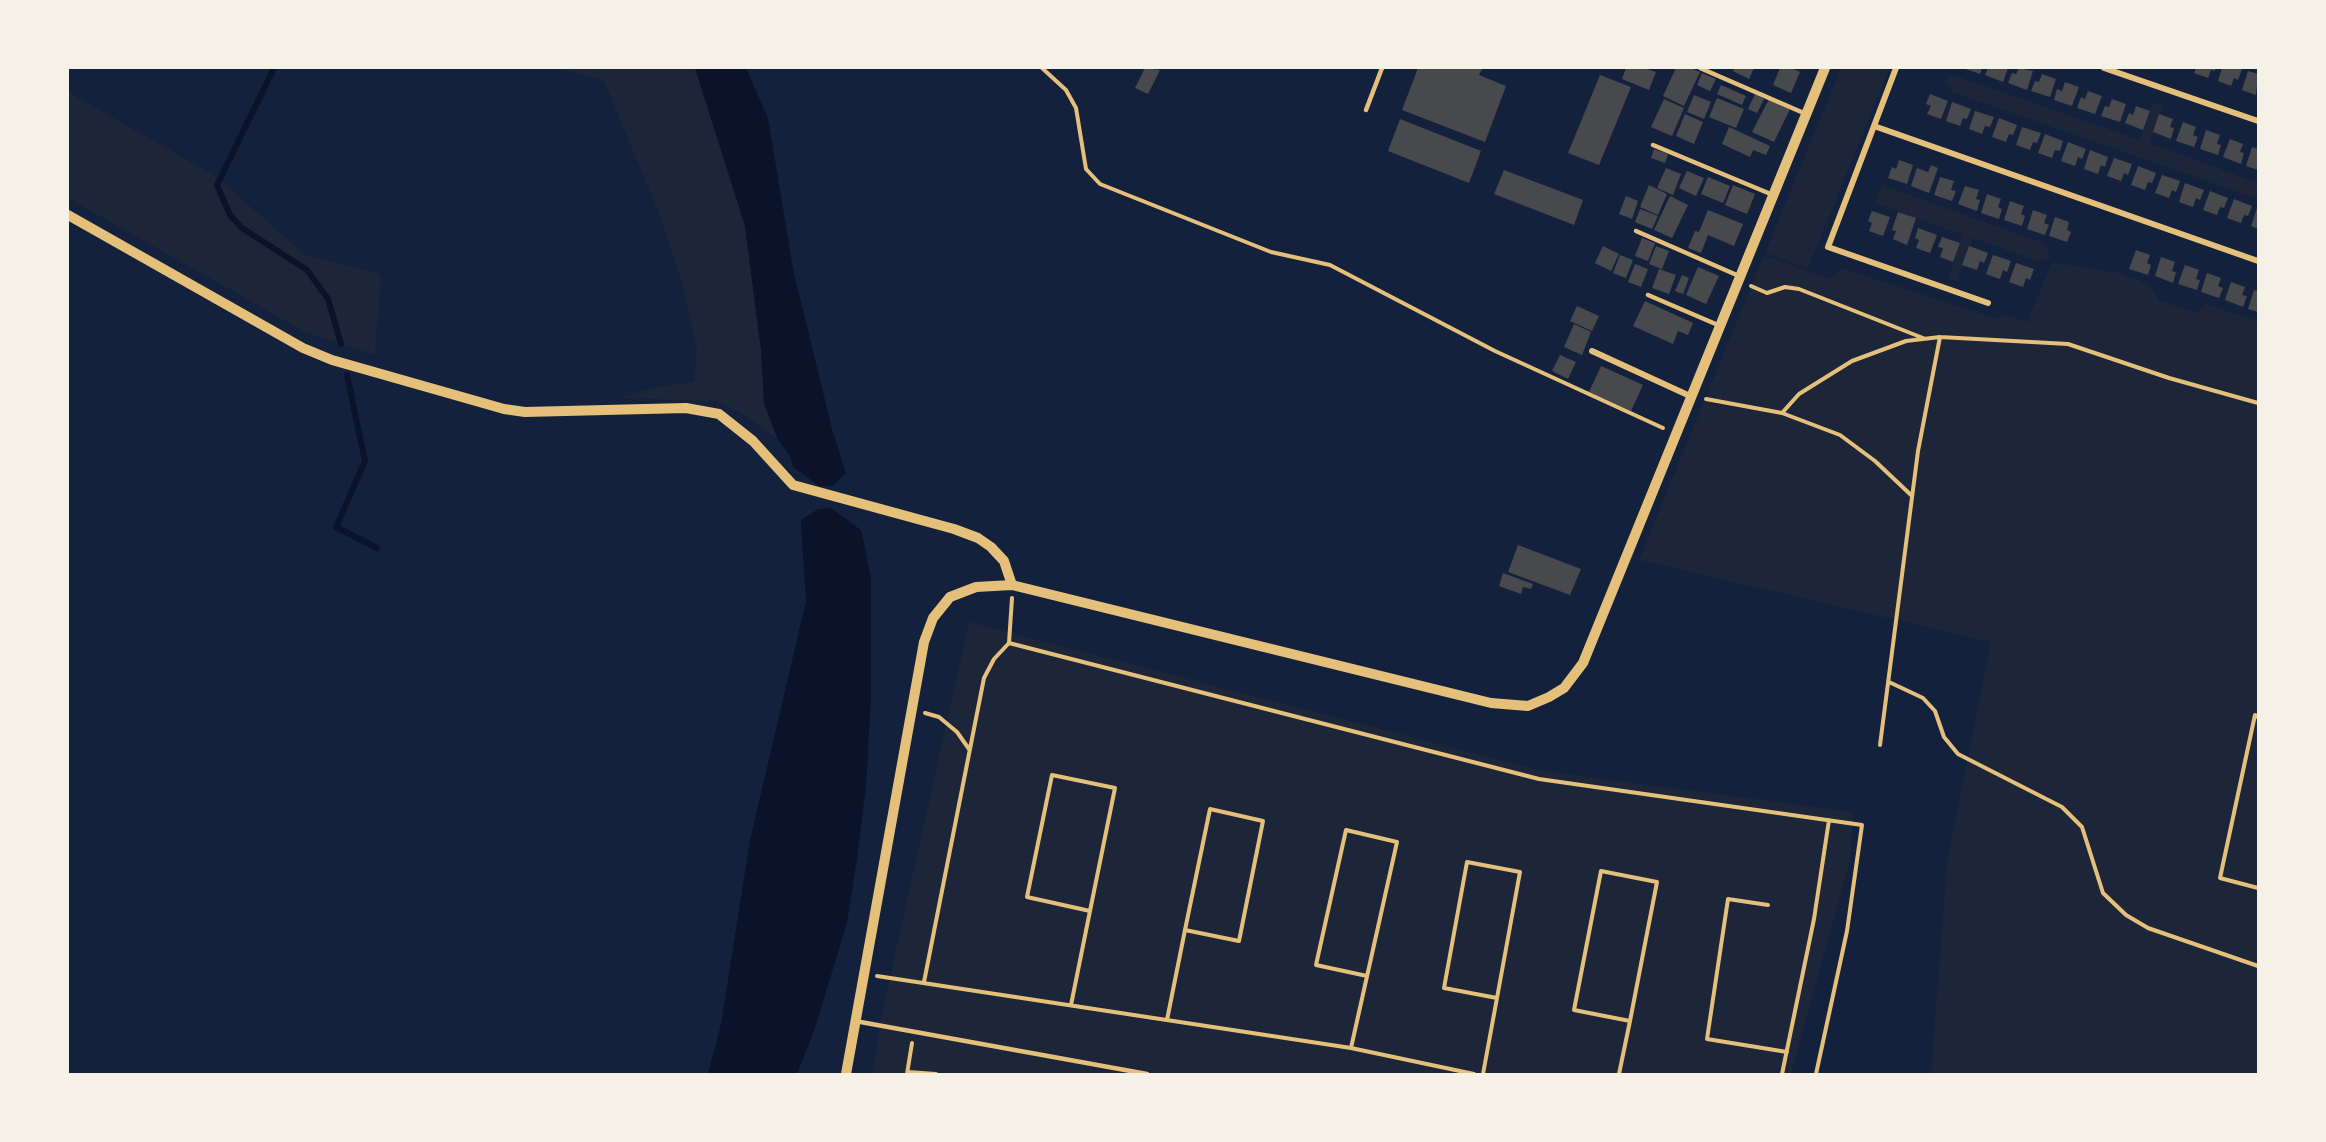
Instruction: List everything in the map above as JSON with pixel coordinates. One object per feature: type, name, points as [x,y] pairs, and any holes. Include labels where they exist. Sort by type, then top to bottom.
[{"type":"street","points":[[846,1074],[924,642],[933,618],[950,597],[976,586],[1012,585],[1491,703],[1528,705],[1539,703],[1563,688],[1582,663],[1718,325],[1825,68]]},
{"type":"street","points":[[1896,68],[1828,247],[1988,303]]},
{"type":"street","points":[[2104,68],[2259,121]]},
{"type":"street","points":[[1874,126],[2259,261]]},
{"type":"street","points":[[68,215],[303,348],[332,360],[504,409],[525,412],[686,408],[719,414],[747,435],[793,485],[954,529],[978,538],[991,547],[1004,561],[1012,585]]},
{"type":"street","points":[[1592,351],[1690,396]]},
{"type":"lane","points":[[1366,110],[1382,68]]},
{"type":"lane","points":[[1700,68],[1806,114]]},
{"type":"lane","points":[[1653,145],[1773,195]]},
{"type":"lane","points":[[1636,231],[1739,276]]},
{"type":"lane","points":[[1648,295],[1718,325]]},
{"type":"lane","points":[[855,1021],[1146,1074]]},
{"type":"path","points":[[1042,68],[1066,90],[1076,108],[1086,169],[1100,184],[1270,252],[1330,265],[1495,351],[1674,434]]},
{"type":"path","points":[[1739,276],[1759,291],[1767,293],[1785,287],[1799,289],[1924,338]]},
{"type":"path","points":[[1880,745],[1912,495],[1928,389],[1940,337]]},
{"type":"path","points":[[1782,413],[1798,394],[1843,366],[1885,348],[1924,338],[1940,337],[2068,345],[2169,378],[2259,403]]},
{"type":"path","points":[[1690,396],[1782,413],[1840,435],[1875,460],[1912,495]]},
{"type":"path","points":[[924,982],[984,678],[991,664],[1009,643],[1012,585]]},
{"type":"path","points":[[1009,643],[1539,779],[1862,825],[1847,931],[1816,1074]]},
{"type":"path","points":[[1888,682],[1923,698],[1935,711],[1944,737],[1958,754],[2062,807],[2082,827],[2103,893],[2126,915],[2148,928],[2259,966]]},
{"type":"path","points":[[911,707],[939,717],[957,732],[970,750]]},
{"type":"path","points":[[2259,717],[2255,715],[2220,878],[2259,888]]},
{"type":"path","points":[[1071,1005],[1115,788],[1052,775],[1027,897],[1090,911]]},
{"type":"path","points":[[1167,1020],[1185,930],[1210,809],[1263,821],[1239,941],[1185,930]]},
{"type":"path","points":[[1782,1074],[1814,919],[1829,820]]},
{"type":"path","points":[[1351,1048],[1397,842],[1346,830],[1316,964],[1367,976]]},
{"type":"path","points":[[1483,1074],[1497,998],[1520,872],[1467,862],[1444,988],[1497,998]]},
{"type":"path","points":[[1619,1074],[1630,1021],[1657,882],[1601,871],[1574,1010],[1630,1021]]},
{"type":"path","points":[[1768,905],[1728,899],[1707,1039],[1787,1052]]},
{"type":"path","points":[[864,974],[1351,1048],[1474,1074]]},
{"type":"path","points":[[914,1033],[907,1073],[936,1074]]},
{"type":"shaded area","points":[[565,68],[695,68],[745,226],[761,350],[764,403],[778,440],[745,415],[716,401],[616,398],[657,387],[694,382],[697,350],[683,286],[661,218],[604,81],[565,70]]},
{"type":"shaded area","points":[[695,68],[746,68],[768,118],[793,269],[832,429],[857,508],[871,579],[871,699],[866,786],[857,858],[847,923],[814,1031],[797,1074],[708,1074],[721,1024],[750,840],[806,601],[799,495],[791,458],[778,440],[764,403],[761,350],[745,226]]},
{"type":"shaded area","points":[[1841,68],[1890,68],[1808,268],[1765,253]]},
{"type":"shaded area","points":[[1953,75],[2140,140],[2154,102],[2163,105],[2150,143],[2258,183],[2258,199],[1952,92],[1944,81]]},
{"type":"shaded area","points":[[68,92],[217,177],[305,255],[381,274],[375,355],[305,332],[68,198]]},
{"type":"shaded area","points":[[1882,185],[2046,244],[2050,259],[2037,261],[1973,238],[1957,282],[1948,278],[1963,235],[1875,203]]},
{"type":"shaded area","points":[[1764,255],[1829,279],[1841,268],[1995,318],[2006,315],[2027,322],[2052,262],[2119,273],[2150,285],[2160,301],[2196,313],[2205,304],[2258,321],[2258,1074],[1931,1074],[1947,863],[1991,642],[1639,560]]},
{"type":"shaded area","points":[[969,622],[1543,771],[1854,812],[1850,860],[1791,1074],[873,1074],[881,1017]]},
{"type":"pier","points":[[792,466],[819,486],[833,486],[848,471],[865,533],[831,508],[818,509],[798,522]]},
{"type":"building","points":[[1145,68],[1160,70],[1148,94],[1135,88]]},
{"type":"building","points":[[1418,68],[1479,68],[1482,69],[1479,75],[1506,86],[1485,142],[1402,110]]},
{"type":"building","points":[[1626,68],[1644,68],[1656,72],[1649,90],[1622,79]]},
{"type":"building","points":[[1676,68],[1691,68],[1700,72],[1684,106],[1663,96]]},
{"type":"building","points":[[1735,68],[1754,68],[1749,79],[1733,71]]},
{"type":"building","points":[[1780,68],[1791,68],[1800,72],[1791,93],[1773,85]]},
{"type":"building","points":[[1963,68],[1982,68],[1980,74]]},
{"type":"building","points":[[1988,68],[2008,68],[2003,82],[1985,75]]},
{"type":"building","points":[[2019,68],[2033,71],[2027,90],[2008,83],[2012,73],[2016,74]]},
{"type":"building","points":[[2196,68],[2216,68],[2215,71],[2211,70],[2208,78],[2194,73]]},
{"type":"building","points":[[2222,68],[2242,69],[2238,80],[2234,78],[2231,86],[2218,81]]},
{"type":"building","points":[[2248,71],[2258,74],[2256,95],[2242,90]]},
{"type":"building","points":[[1702,73],[1716,79],[1710,91],[1697,85]]},
{"type":"building","points":[[2042,74],[2056,79],[2050,97],[2031,91],[2035,81],[2039,82]]},
{"type":"building","points":[[1600,75],[1631,87],[1599,165],[1568,153]]},
{"type":"building","points":[[2065,82],[2079,87],[2072,106],[2054,100],[2057,89],[2062,91]]},
{"type":"building","points":[[1721,85],[1746,96],[1742,105],[1717,94]]},
{"type":"building","points":[[2088,91],[2102,96],[2095,114],[2077,108],[2081,97],[2085,99]]},
{"type":"building","points":[[1755,94],[1764,99],[1757,113],[1748,109]]},
{"type":"building","points":[[1930,94],[1948,101],[1941,119],[1927,114],[1931,106],[1926,104]]},
{"type":"building","points":[[1694,95],[1711,102],[1704,119],[1687,112]]},
{"type":"building","points":[[1717,98],[1744,109],[1736,128],[1709,117]]},
{"type":"building","points":[[1664,99],[1684,108],[1672,136],[1651,127]]},
{"type":"building","points":[[1769,99],[1790,109],[1774,142],[1752,132]]},
{"type":"building","points":[[2112,99],[2126,104],[2120,122],[2101,116],[2105,106],[2109,107]]},
{"type":"building","points":[[1952,102],[1971,109],[1967,119],[1963,118],[1960,126],[1946,121]]},
{"type":"building","points":[[2136,106],[2150,111],[2143,130],[2125,123],[2129,113],[2133,115]]},
{"type":"building","points":[[1975,111],[1994,117],[1990,127],[1985,126],[1982,134],[1969,129]]},
{"type":"building","points":[[1685,114],[1703,122],[1694,144],[1676,136]]},
{"type":"building","points":[[2159,114],[2173,119],[2170,127],[2174,128],[2171,139],[2153,132]]},
{"type":"building","points":[[1999,118],[2017,125],[2013,135],[2009,134],[2006,142],[1992,137]]},
{"type":"building","points":[[1400,119],[1481,151],[1469,183],[1388,151]]},
{"type":"building","points":[[2183,122],[2196,127],[2193,135],[2198,137],[2194,147],[2176,141]]},
{"type":"building","points":[[1729,127],[1770,146],[1766,155],[1753,150],[1750,157],[1722,144]]},
{"type":"building","points":[[2022,127],[2041,133],[2037,143],[2033,142],[2030,150],[2016,145]]},
{"type":"building","points":[[2206,130],[2220,135],[2217,144],[2221,145],[2218,155],[2200,149]]},
{"type":"building","points":[[2045,134],[2063,141],[2060,151],[2055,150],[2052,158],[2038,153]]},
{"type":"building","points":[[2230,139],[2243,144],[2240,152],[2244,153],[2241,164],[2223,157]]},
{"type":"building","points":[[2068,142],[2086,149],[2082,159],[2078,157],[2075,166],[2061,161]]},
{"type":"building","points":[[2252,147],[2258,149],[2258,170],[2246,166]]},
{"type":"building","points":[[1654,149],[1668,154],[1665,163],[1651,158]]},
{"type":"building","points":[[2090,150],[2108,157],[2105,167],[2101,165],[2098,174],[2084,169]]},
{"type":"building","points":[[2114,158],[2132,164],[2128,175],[2124,173],[2121,181],[2107,176]]},
{"type":"building","points":[[1899,160],[1913,165],[1907,184],[1888,178],[1892,167],[1896,169]]},
{"type":"building","points":[[1931,165],[1938,168],[1929,193],[1911,186],[1917,168],[1928,172]]},
{"type":"building","points":[[2138,166],[2156,173],[2152,183],[2148,182],[2145,190],[2131,185]]},
{"type":"building","points":[[1666,168],[1681,174],[1673,195],[1657,188]]},
{"type":"building","points":[[1504,170],[1583,200],[1574,225],[1494,194]]},
{"type":"building","points":[[1687,171],[1704,178],[1696,196],[1679,188]]},
{"type":"building","points":[[2162,175],[2180,181],[2176,192],[2172,190],[2169,198],[2155,193]]},
{"type":"building","points":[[1708,177],[1730,186],[1723,203],[1701,194]]},
{"type":"building","points":[[1940,177],[1954,181],[1951,190],[1956,191],[1952,201],[1934,195]]},
{"type":"building","points":[[2185,183],[2204,190],[2200,200],[2196,198],[2193,207],[2179,202]]},
{"type":"building","points":[[1649,185],[1667,194],[1658,215],[1640,207]]},
{"type":"building","points":[[1733,185],[1755,194],[1747,214],[1725,205]]},
{"type":"building","points":[[1965,186],[1979,190],[1976,199],[1980,200],[1977,211],[1958,204]]},
{"type":"building","points":[[2210,191],[2228,198],[2224,208],[2220,207],[2217,215],[2203,210]]},
{"type":"building","points":[[1987,194],[2001,199],[1998,207],[2002,209],[1999,219],[1981,213]]},
{"type":"building","points":[[1626,196],[1638,201],[1632,219],[1619,214]]},
{"type":"building","points":[[1670,196],[1688,205],[1672,238],[1654,230]]},
{"type":"building","points":[[2234,199],[2252,206],[2248,216],[2244,215],[2241,223],[2227,218]]},
{"type":"building","points":[[2010,201],[2024,206],[2021,214],[2025,216],[2022,226],[2004,220]]},
{"type":"building","points":[[2258,205],[2258,229],[2251,226]]},
{"type":"building","points":[[1640,209],[1658,216],[1652,229],[1635,222]]},
{"type":"building","points":[[1708,210],[1743,224],[1734,246],[1708,235],[1701,253],[1688,248],[1695,231],[1699,232]]},
{"type":"building","points":[[2033,210],[2047,215],[2044,223],[2049,225],[2045,235],[2027,229]]},
{"type":"building","points":[[1872,211],[1890,217],[1883,236],[1869,231],[1872,223],[1868,221]]},
{"type":"building","points":[[1898,212],[1916,218],[1907,245],[1893,239],[1896,231],[1892,230]]},
{"type":"building","points":[[2055,217],[2069,222],[2067,230],[2071,232],[2067,242],[2049,236]]},
{"type":"building","points":[[1918,228],[1937,235],[1930,253],[1916,248],[1919,240],[1915,238]]},
{"type":"building","points":[[1942,237],[1960,243],[1953,262],[1940,257],[1943,248],[1938,247]]},
{"type":"building","points":[[1642,238],[1655,243],[1648,261],[1635,256]]},
{"type":"building","points":[[1603,246],[1619,254],[1611,271],[1595,263]]},
{"type":"building","points":[[1656,246],[1669,251],[1662,269],[1649,264]]},
{"type":"building","points":[[1969,246],[1988,253],[1984,263],[1980,261],[1977,270],[1962,265]]},
{"type":"building","points":[[2136,250],[2150,255],[2147,263],[2151,265],[2148,275],[2129,269]]},
{"type":"building","points":[[1620,255],[1633,260],[1626,278],[1613,273]]},
{"type":"building","points":[[1993,255],[2011,261],[2007,272],[2003,270],[2000,279],[1986,274]]},
{"type":"building","points":[[2161,257],[2175,262],[2172,271],[2176,272],[2173,283],[2155,276]]},
{"type":"building","points":[[2016,263],[2034,269],[2030,280],[2026,278],[2023,287],[2009,282]]},
{"type":"building","points":[[1635,264],[1648,269],[1641,287],[1628,282]]},
{"type":"building","points":[[2185,265],[2199,270],[2196,279],[2200,280],[2197,290],[2178,284]]},
{"type":"building","points":[[1698,267],[1719,276],[1706,304],[1686,295]]},
{"type":"building","points":[[1659,269],[1676,275],[1669,294],[1652,288]]},
{"type":"building","points":[[2207,273],[2221,278],[2218,286],[2223,288],[2219,298],[2201,292]]},
{"type":"building","points":[[1682,275],[1689,278],[1683,294],[1675,291]]},
{"type":"building","points":[[2231,282],[2245,287],[2242,295],[2247,296],[2243,307],[2225,300]]},
{"type":"building","points":[[2254,290],[2258,291],[2258,312],[2248,309]]},
{"type":"building","points":[[1645,301],[1693,323],[1688,335],[1678,331],[1673,344],[1633,326]]},
{"type":"building","points":[[1577,306],[1599,316],[1592,331],[1570,321]]},
{"type":"building","points":[[1574,324],[1591,332],[1582,355],[1564,347]]},
{"type":"building","points":[[1560,355],[1576,362],[1568,379],[1552,371]]},
{"type":"building","points":[[1601,366],[1643,385],[1631,411],[1589,392]]},
{"type":"building","points":[[1518,545],[1581,569],[1570,595],[1508,572]]},
{"type":"building","points":[[1503,573],[1533,584],[1531,589],[1523,587],[1521,594],[1499,586]]},
{"type":"waterway","points":[[274,68],[217,185],[230,215],[242,228],[307,270],[328,299],[341,344]]},
{"type":"waterway","points":[[347,375],[365,461],[336,527],[377,548]]}]
